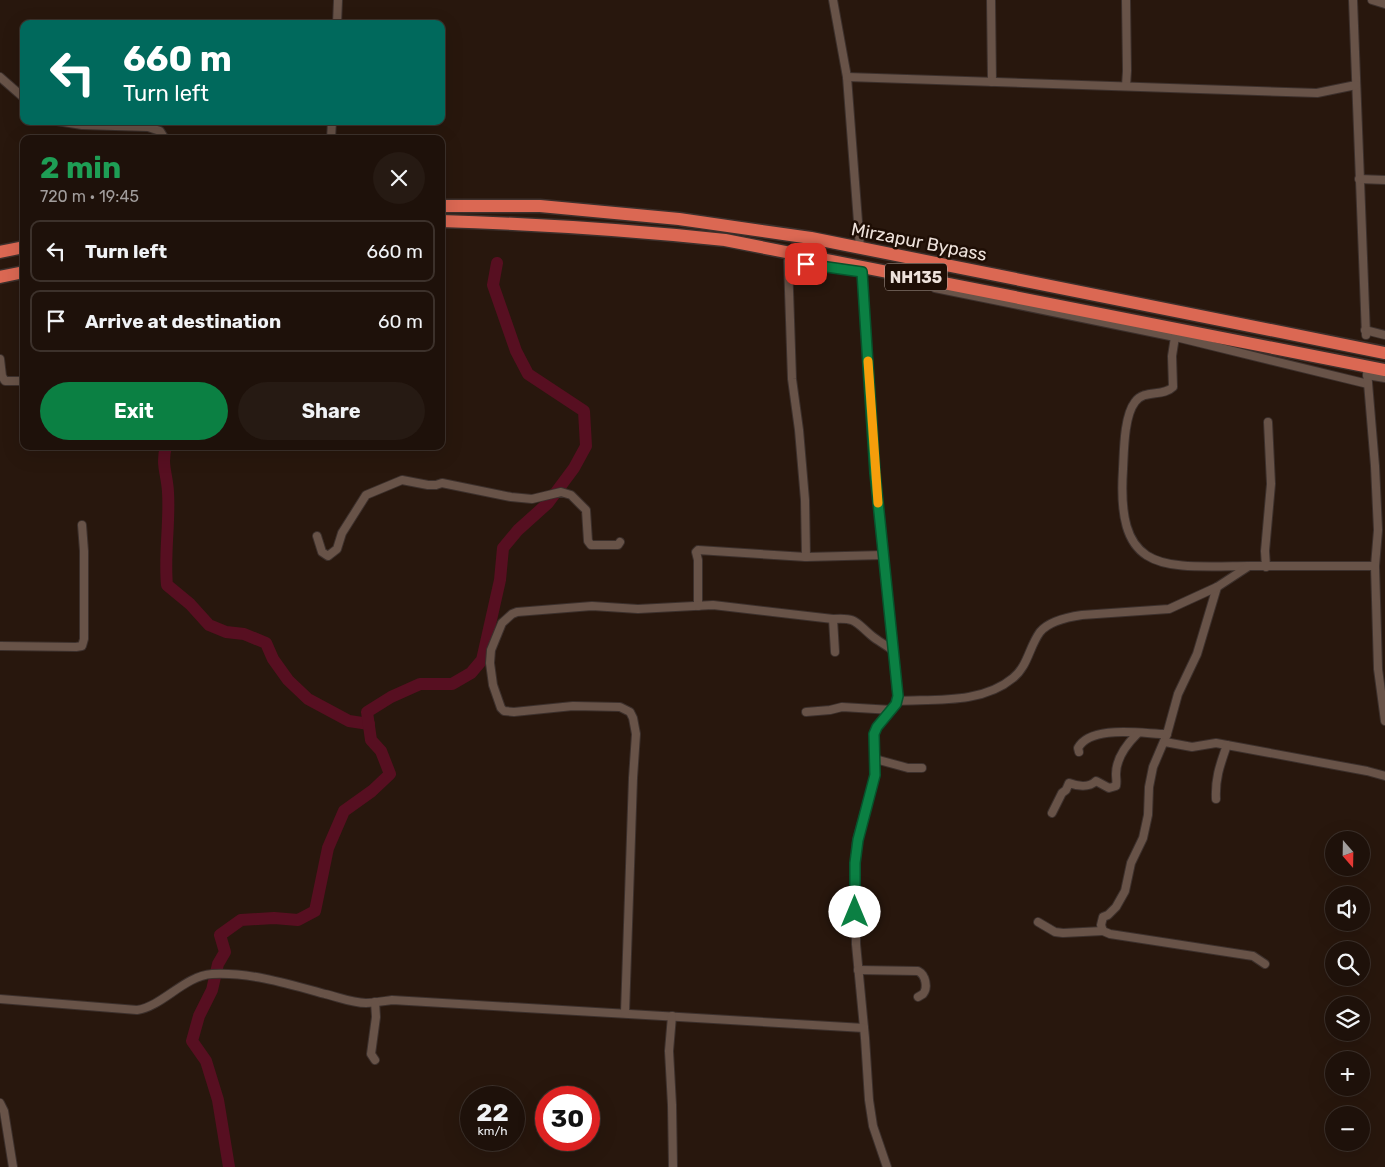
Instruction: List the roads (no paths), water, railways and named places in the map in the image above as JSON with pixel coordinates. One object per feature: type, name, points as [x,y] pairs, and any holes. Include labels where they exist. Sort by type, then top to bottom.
[{"type":"highway","name":"Mirzapur Bypass","points":[[445,206],[540,206],[679,219],[812,238],[1385,353]]},
{"type":"highway","name":"NH135","points":[[445,222],[520,224],[652,232],[725,240],[1385,370]]},
{"type":"highway","points":[[0,252],[20,248]]},
{"type":"highway","points":[[0,277],[20,273]]},
{"type":"street","points":[[336,20],[338,0]]},
{"type":"street","points":[[833,0],[847,77],[860,248]]},
{"type":"street","points":[[991,0],[992,82]]},
{"type":"street","points":[[1126,0],[1126,86]]},
{"type":"street","points":[[1353,0],[1366,333],[1385,335]]},
{"type":"street","points":[[1372,0],[1385,4]]},
{"type":"street","points":[[0,77],[19,93]]},
{"type":"street","points":[[847,77],[1317,93],[1356,85]]},
{"type":"street","points":[[82,125],[148,127],[160,131],[162,135]]},
{"type":"street","points":[[1359,179],[1385,180]]},
{"type":"street","points":[[806,557],[805,500],[799,430],[792,379],[788,261],[862,272],[1175,337],[1368,384]]},
{"type":"street","points":[[862,272],[875,473],[898,701],[877,727],[874,734],[875,775],[856,851],[856,944],[869,1100],[873,1126],[887,1167]]},
{"type":"street","points":[[1175,337],[1172,356],[1173,387],[1165,392],[1142,396],[1134,403],[1129,418],[1122,475],[1122,503],[1125,524],[1134,544],[1143,553],[1164,564],[1189,567],[1375,566]]},
{"type":"street","points":[[0,359],[2,376],[5,381],[20,381]]},
{"type":"street","points":[[1385,378],[1367,373],[1381,530],[1375,566],[1378,669],[1385,721]]},
{"type":"street","points":[[1266,567],[1265,551],[1271,484],[1268,422]]},
{"type":"street","points":[[317,536],[322,552],[328,556],[337,549],[342,533],[366,495],[402,480],[428,485],[442,483],[511,497],[532,499],[560,492],[571,495],[586,510],[588,542],[590,546],[618,545],[620,542]]},
{"type":"street","points":[[0,646],[81,647],[84,644],[84,551],[82,525]]},
{"type":"street","points":[[698,606],[697,550],[806,557],[884,555]]},
{"type":"street","points":[[898,701],[959,698],[979,695],[1013,678],[1028,658],[1038,636],[1047,626],[1070,617],[1082,615],[1169,609],[1217,587],[1249,566]]},
{"type":"street","points":[[1103,931],[1101,921],[1121,900],[1125,891],[1131,863],[1143,838],[1148,814],[1150,778],[1153,767],[1166,738],[1174,705],[1197,654],[1217,587]]},
{"type":"street","points":[[624,1013],[636,734],[633,718],[630,712],[620,707],[573,706],[514,712],[504,711],[501,708],[494,685],[490,663],[491,650],[502,623],[517,612],[592,606],[638,609],[714,605],[852,620],[858,622],[892,650]]},
{"type":"street","points":[[834,619],[835,652]]},
{"type":"street","points":[[806,712],[842,707],[892,710]]},
{"type":"street","points":[[1079,752],[1078,748],[1084,739],[1101,733],[1124,732],[1166,738],[1192,747],[1209,743],[1227,745],[1368,771],[1385,776]]},
{"type":"street","points":[[1052,814],[1069,783],[1092,785],[1096,781],[1109,788],[1116,786],[1116,773],[1120,757],[1129,742],[1137,734]]},
{"type":"street","points":[[1216,799],[1215,783],[1227,745]]},
{"type":"street","points":[[875,758],[902,766],[922,768]]},
{"type":"street","points":[[1038,922],[1055,932],[1103,931],[1110,934],[1253,956],[1265,964]]},
{"type":"street","points":[[858,970],[918,971],[924,977],[926,987],[923,994],[918,997]]},
{"type":"street","points":[[0,999],[137,1010],[148,1007],[197,978],[210,974],[220,974],[245,976],[292,985],[356,1002],[392,1000],[864,1028]]},
{"type":"street","points":[[374,1060],[371,1054],[376,1016],[375,1002]]},
{"type":"street","points":[[672,1016],[669,1051],[673,1167]]},
{"type":"street","points":[[0,1102],[4,1111],[13,1167]]},
{"type":"waterway","points":[[229,1167],[218,1100],[206,1061],[192,1041],[199,1016],[212,990],[218,964],[225,952],[220,935],[241,920],[274,918],[298,920],[315,911],[328,848],[344,811],[372,791],[390,774],[381,751],[371,740],[367,712],[391,697],[420,684],[452,684],[471,673],[482,660],[500,580],[503,548],[518,530],[548,503],[574,468],[586,446],[584,411],[528,374],[516,351],[493,285],[497,263]]},
{"type":"waterway","points":[[165,450],[164,459],[168,504],[167,585],[190,604],[209,625],[226,632],[244,634],[266,643],[273,659],[288,680],[308,699],[349,721],[369,724]]}]
